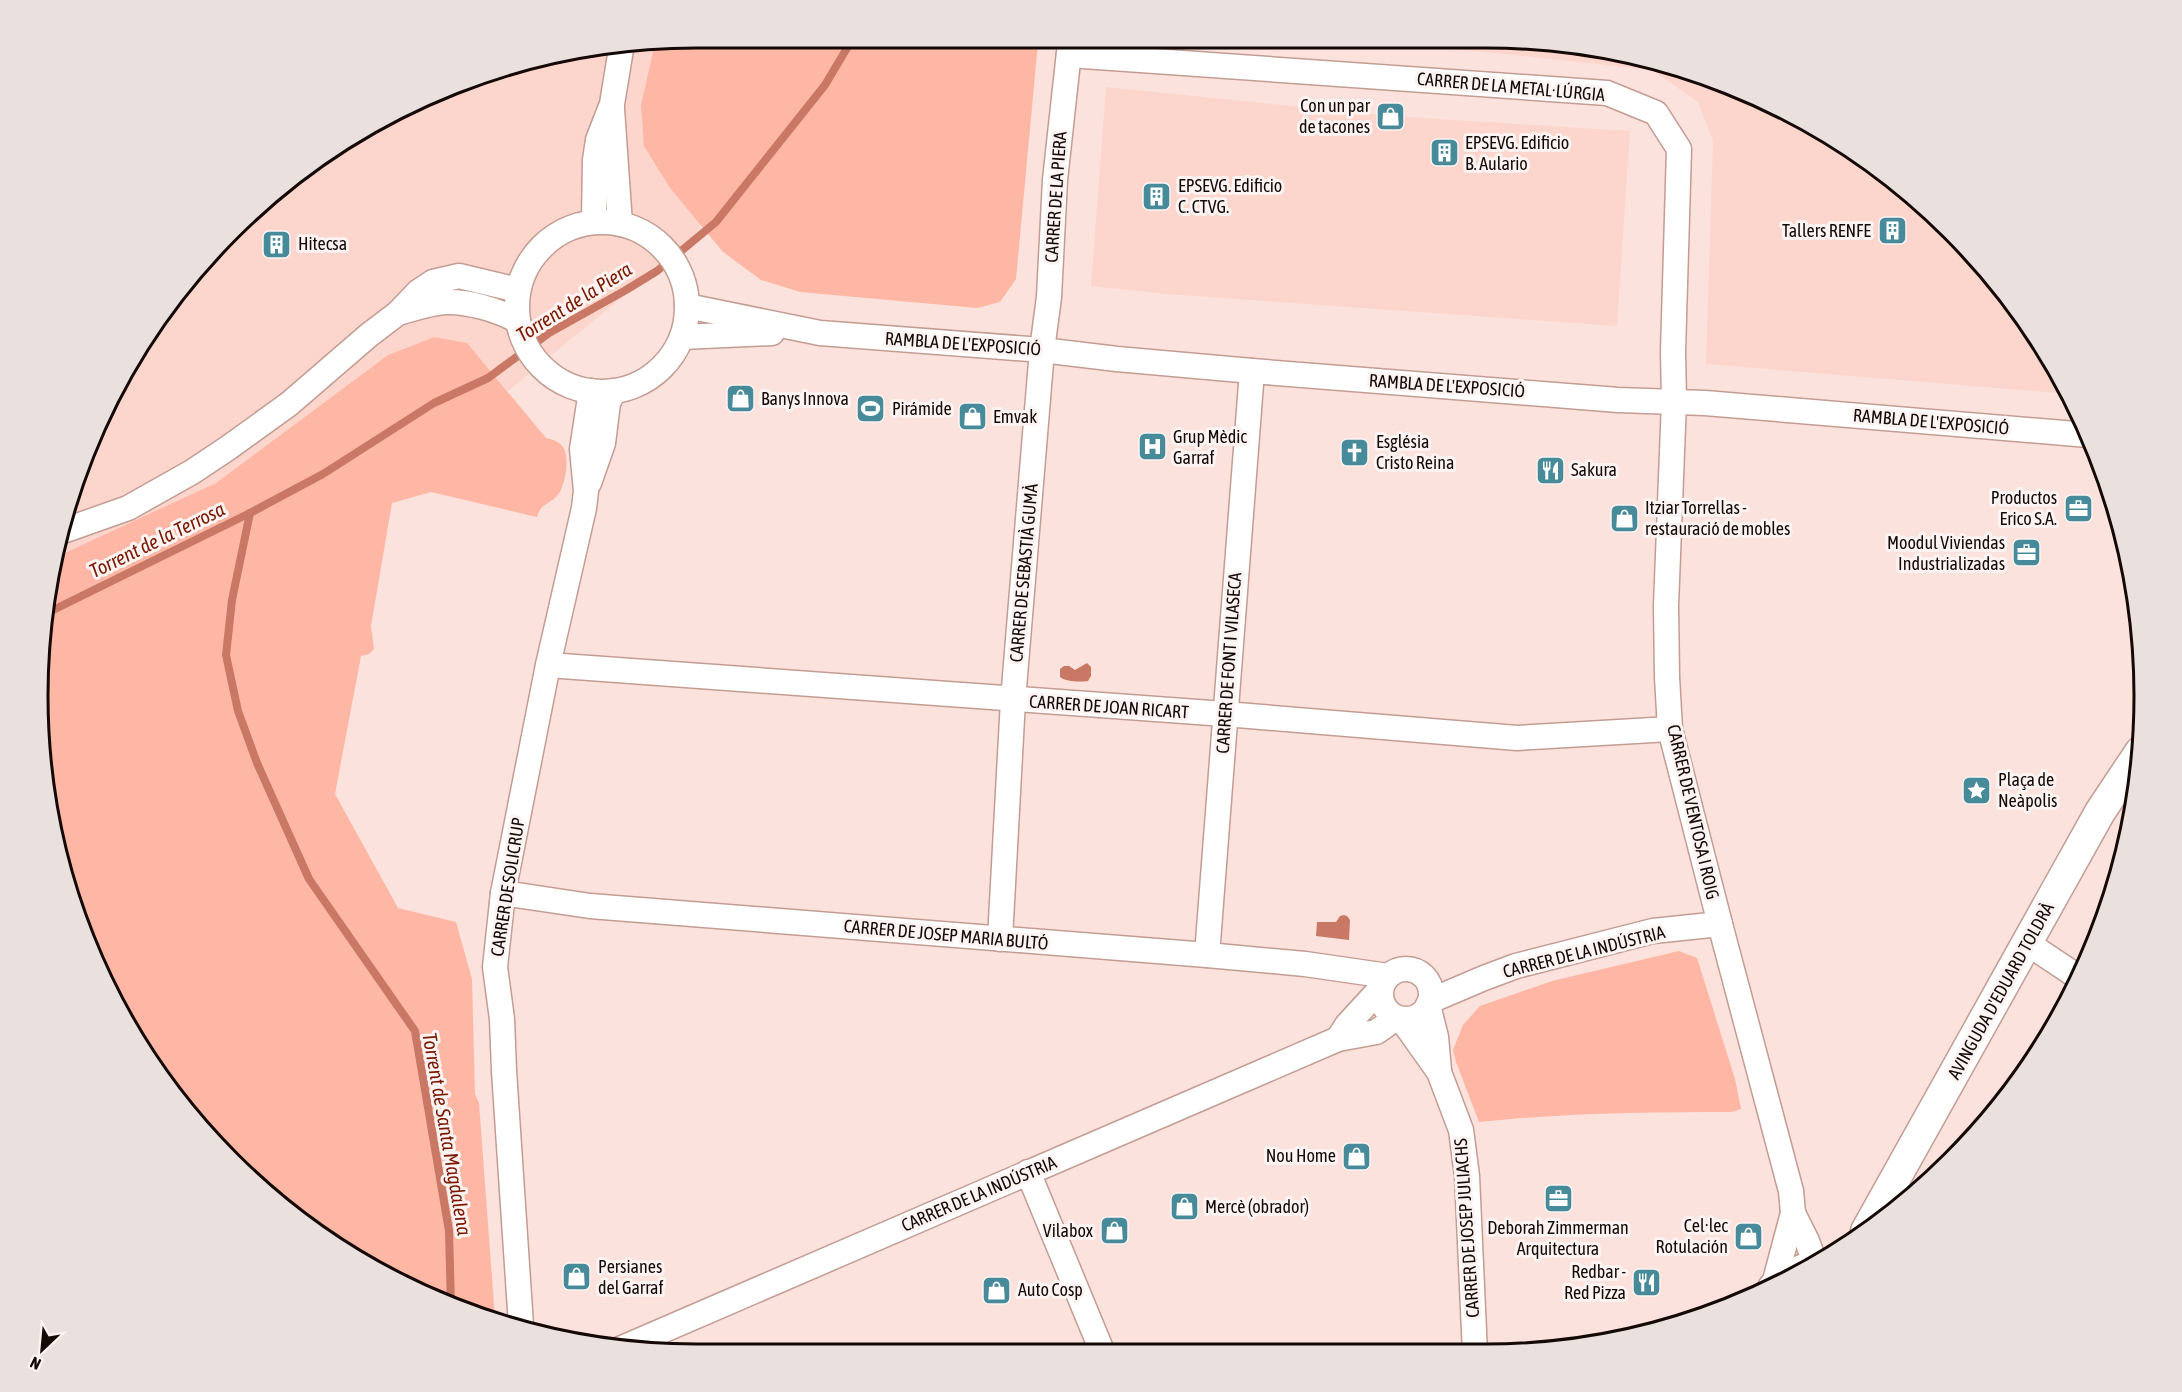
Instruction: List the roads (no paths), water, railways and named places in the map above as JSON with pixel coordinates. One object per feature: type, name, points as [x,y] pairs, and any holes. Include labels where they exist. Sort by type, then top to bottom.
[{"type":"street","name":"CARRER DE LA PIERA","points":[[1042,350],[1049,297],[1055,180],[1069,49]]},
{"type":"street","name":"CARRER DE LA METAL·LÚRGIA","points":[[1069,49],[1606,93],[1656,113],[1678,149],[1674,401]]},
{"type":"street","points":[[594,222],[595,160],[598,140],[612,104],[620,53]]},
{"type":"street","points":[[612,104],[629,227]]},
{"type":"street","points":[[594,222],[629,227],[647,234],[663,248],[682,278],[686,298],[681,337],[671,358],[656,373],[636,385],[603,391],[565,383],[543,368],[527,346],[519,325],[518,290],[525,269],[537,251],[554,237],[573,226],[594,222]]},
{"type":"street","points":[[70,529],[128,508],[219,454],[289,404],[398,313],[418,292],[433,282],[465,277],[518,290]]},
{"type":"street","name":"RAMBLA DE L'EXPOSICIÓ","points":[[686,298],[806,331]]},
{"type":"street","points":[[398,313],[444,302],[460,303],[504,314],[519,325]]},
{"type":"street","name":"RAMBLA DE L'EXPOSICIÓ","points":[[681,337],[806,331],[1042,350],[1252,371],[1618,400],[1674,401],[2079,434]]},
{"type":"street","name":"CARRER DE SEBASTIÀ GUMÀ","points":[[1000,939],[1013,700],[1042,350]]},
{"type":"street","name":"CARRER DE FONT I VILASECA","points":[[1207,955],[1252,371]]},
{"type":"street","name":"CARRER DE SOLICRUP","points":[[521,1320],[502,1018],[495,967],[503,893],[548,665],[584,508],[586,491],[582,449],[603,391]]},
{"type":"street","name":"CARRER DE VENTOSA I ROIG","points":[[1674,401],[1666,606],[1666,677],[1670,729],[1791,1191],[1792,1213],[1776,1275]]},
{"type":"street","name":"CARRER DE JOAN RICART","points":[[548,665],[1225,714],[1517,738],[1670,729]]},
{"type":"street","name":"AVINGUDA D'EDUARD TOLDRÀ","points":[[1876,1213],[2100,812],[2130,768]]},
{"type":"street","name":"CARRER DE JOSEP MARIA BULTÓ","points":[[503,893],[590,906],[1305,964],[1385,982]]},
{"type":"street","name":"CARRER DE LA INDÚSTRIA","points":[[1429,1003],[1516,966],[1653,931],[1720,924]]},
{"type":"street","points":[[2027,943],[2072,973]]},
{"type":"street","points":[[1404,969],[1413,969],[1420,973],[1430,986],[1429,1003],[1420,1016],[1398,1019],[1385,1009],[1381,999],[1385,982],[1404,969]]},
{"type":"street","name":"CARRER DE LA INDÚSTRIA","points":[[1420,973],[1484,978]]},
{"type":"street","name":"CARRER DE LA INDÚSTRIA","points":[[1338,1039],[1347,1025],[1385,982]]},
{"type":"street","name":"CARRER DE JOSEP JULIACHS","points":[[1429,1003],[1436,1037],[1439,1072],[1461,1130],[1467,1176],[1475,1344]]},
{"type":"street","name":"CARRER DE LA INDÚSTRIA","points":[[638,1341],[1338,1039],[1376,1032],[1398,1019]]},
{"type":"street","name":"CARRER DE JOSEP JULIACHS","points":[[1398,1019],[1439,1072]]},
{"type":"street","points":[[1029,1172],[1099,1344]]},
{"type":"street","name":"CARRER DE VENTOSA I ROIG","points":[[1792,1213],[1812,1256]]},
{"type":"waterway","name":"Torrent de la Piera","points":[[54,609],[250,513],[323,474],[434,403],[488,378],[549,333],[657,271],[716,222],[825,85],[847,48]]},
{"type":"waterway","name":"Torrent de Santa Magdalena","points":[[250,513],[232,600],[226,655],[238,711],[257,763],[309,879],[415,1031],[449,1231],[451,1296]]},
{"type":"place","name":"Con un par de tacones","points":[[1391,116]]},
{"type":"place","name":"EPSEVG. Edificio B. Aulario","points":[[1444,153]]},
{"type":"place","name":"EPSEVG. Edificio C. CTVG.","points":[[1157,196]]},
{"type":"place","name":"Tallers RENFE","points":[[1892,231]]},
{"type":"place","name":"Hitecsa","points":[[277,244]]},
{"type":"place","name":"Banys Innova","points":[[740,399]]},
{"type":"place","name":"Pirámide","points":[[871,409]]},
{"type":"place","name":"Emvak","points":[[972,417]]},
{"type":"place","name":"Grup Mèdic Garraf","points":[[1152,447]]},
{"type":"place","name":"Església Cristo Reina","points":[[1355,452]]},
{"type":"place","name":"Sakura","points":[[1550,470]]},
{"type":"place","name":"Productos Erico S.A.","points":[[2078,508]]},
{"type":"place","name":"Itziar Torrellas - restauració de mobles","points":[[1624,518]]},
{"type":"place","name":"Moodul Viviendas Industrializadas","points":[[2026,553]]},
{"type":"place","name":"Plaça de Neàpolis","points":[[1977,790]]},
{"type":"place","name":"Nou Home","points":[[1357,1156]]},
{"type":"place","name":"Deborah Zimmerman Arquitectura","points":[[1558,1199]]},
{"type":"place","name":"Mercè (obrador)","points":[[1184,1207]]},
{"type":"place","name":"Vilabox","points":[[1114,1231]]},
{"type":"place","name":"Cel·lec Rotulación","points":[[1749,1236]]},
{"type":"place","name":"Persianes del Garraf","points":[[577,1277]]},
{"type":"place","name":"Redbar - Red Pizza","points":[[1647,1282]]},
{"type":"place","name":"Auto Cosp","points":[[997,1290]]},
{"type":"water label","name":"Torrent de la Terrosa","points":[[157,540]]}]
